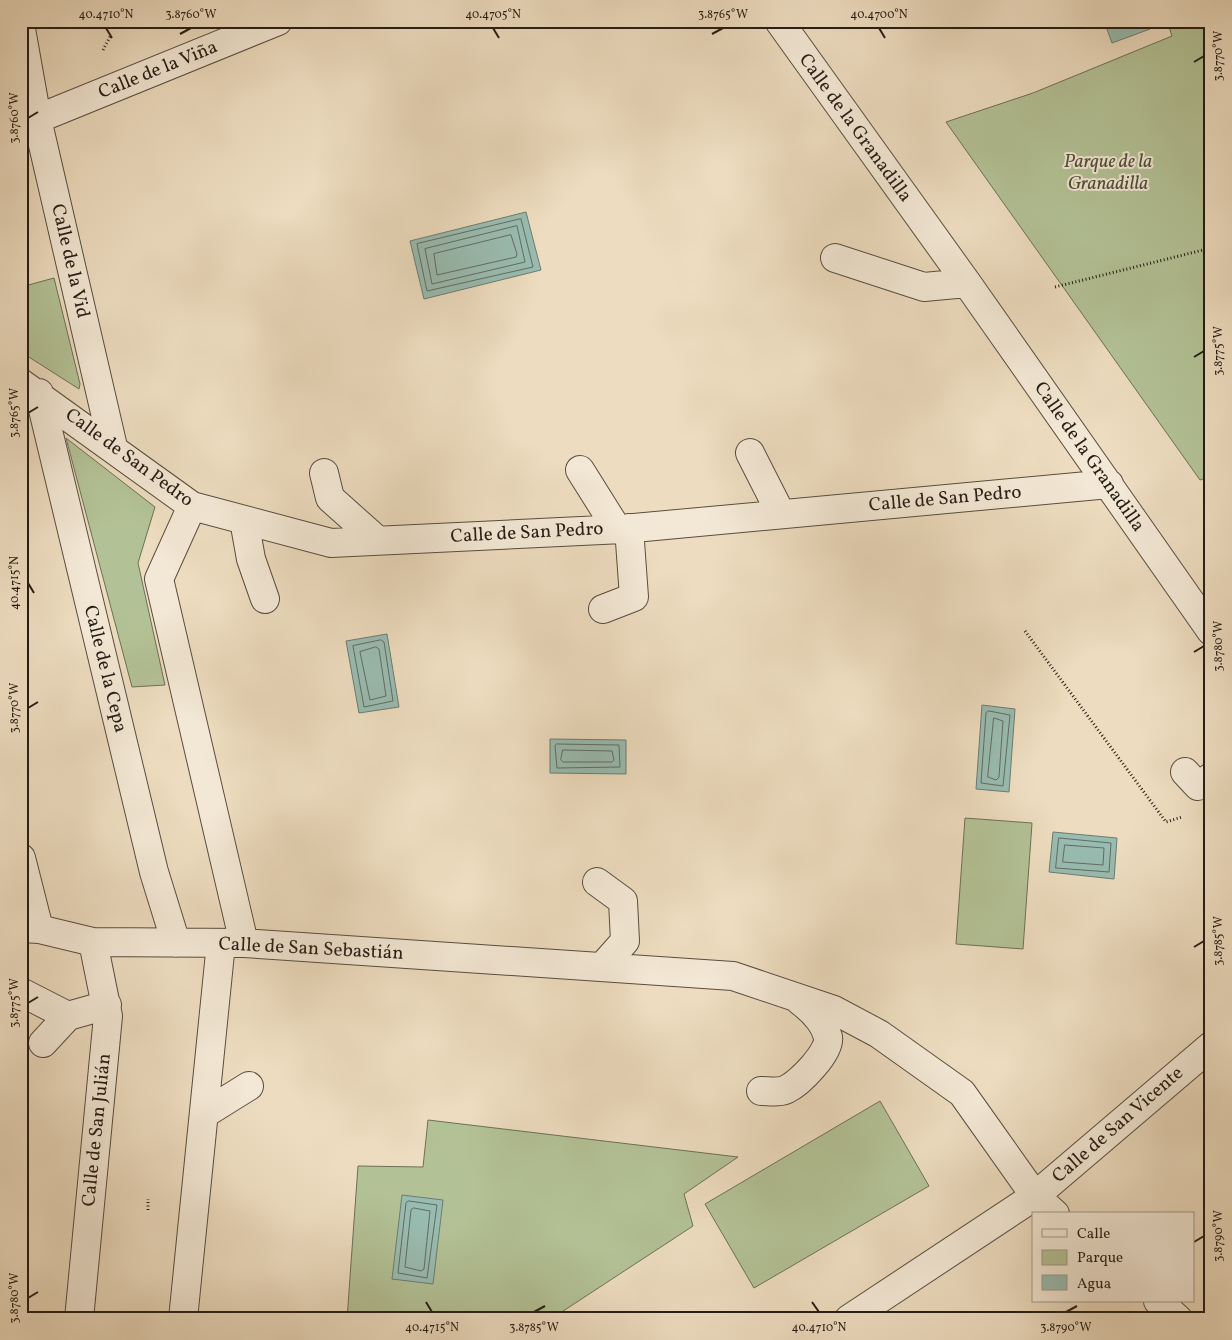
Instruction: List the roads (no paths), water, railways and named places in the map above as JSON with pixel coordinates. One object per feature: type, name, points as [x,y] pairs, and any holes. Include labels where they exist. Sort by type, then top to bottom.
[{"type":"street","name":"Calle de la Viña","points":[[37,119],[278,21]]},
{"type":"street","name":"Calle de la Granadilla","points":[[779,21],[967,283],[1211,631]]},
{"type":"street","name":"Calle de la Vid","points":[[21,30],[25,77],[37,119],[113,447]]},
{"type":"street","points":[[836,258],[924,287],[967,283]]},
{"type":"street","name":"Calle de San Pedro","points":[[30,388],[192,506],[332,542],[623,528],[1109,484]]},
{"type":"street","name":"Calle de la Cepa","points":[[30,388],[154,872],[176,943]]},
{"type":"street","points":[[750,453],[782,514]]},
{"type":"street","name":"Calle de San Pedro","points":[[580,470],[623,528],[634,597],[603,609]]},
{"type":"street","points":[[324,473],[330,498],[377,540]]},
{"type":"street","points":[[183,1319],[204,1114],[232,943],[159,579],[192,506]]},
{"type":"street","points":[[244,520],[252,558],[265,599]]},
{"type":"street","points":[[21,858],[30,929]]},
{"type":"street","points":[[597,882],[623,901],[625,941],[602,967]]},
{"type":"street","name":"Calle de San Sebastián","points":[[30,929],[93,942],[232,943],[733,976],[834,1010],[879,1034],[962,1093],[1045,1205]]},
{"type":"street","name":"Calle de San Julián","points":[[79,1319],[108,1016],[93,942]]},
{"type":"street","points":[[21,992],[68,1016]]},
{"type":"street","name":"Calle de San Sebastián","points":[[760,1091],[786,1090],[803,1078],[824,1052],[828,1044],[824,1025],[816,1014],[795,997]]},
{"type":"street","points":[[43,1043],[68,1016],[107,1005]]},
{"type":"street","name":"Calle de San Vicente","points":[[1033,1212],[1045,1205],[1211,1046]]},
{"type":"street","points":[[204,1114],[250,1086]]},
{"type":"street","name":"Calle de San Vicente","points":[[849,1319],[1032,1213]]},
{"type":"street","points":[[1159,1302],[1178,1319]]},
{"type":"water","points":[[1104,21],[1147,21],[1150,29],[1112,43]]},
{"type":"water","points":[[526,212],[541,270],[424,299],[410,241]]},
{"type":"water","points":[[387,634],[399,707],[359,713],[346,641]]},
{"type":"water","points":[[982,705],[1015,709],[1009,792],[976,789]]},
{"type":"water","points":[[550,739],[626,740],[626,774],[550,773]]},
{"type":"water","points":[[1053,832],[1117,838],[1114,879],[1049,872]]},
{"type":"water","points":[[402,1195],[443,1200],[433,1284],[392,1279]]},
{"type":"park label","name":"Parque de la Granadilla","points":[[1108,173]]}]
